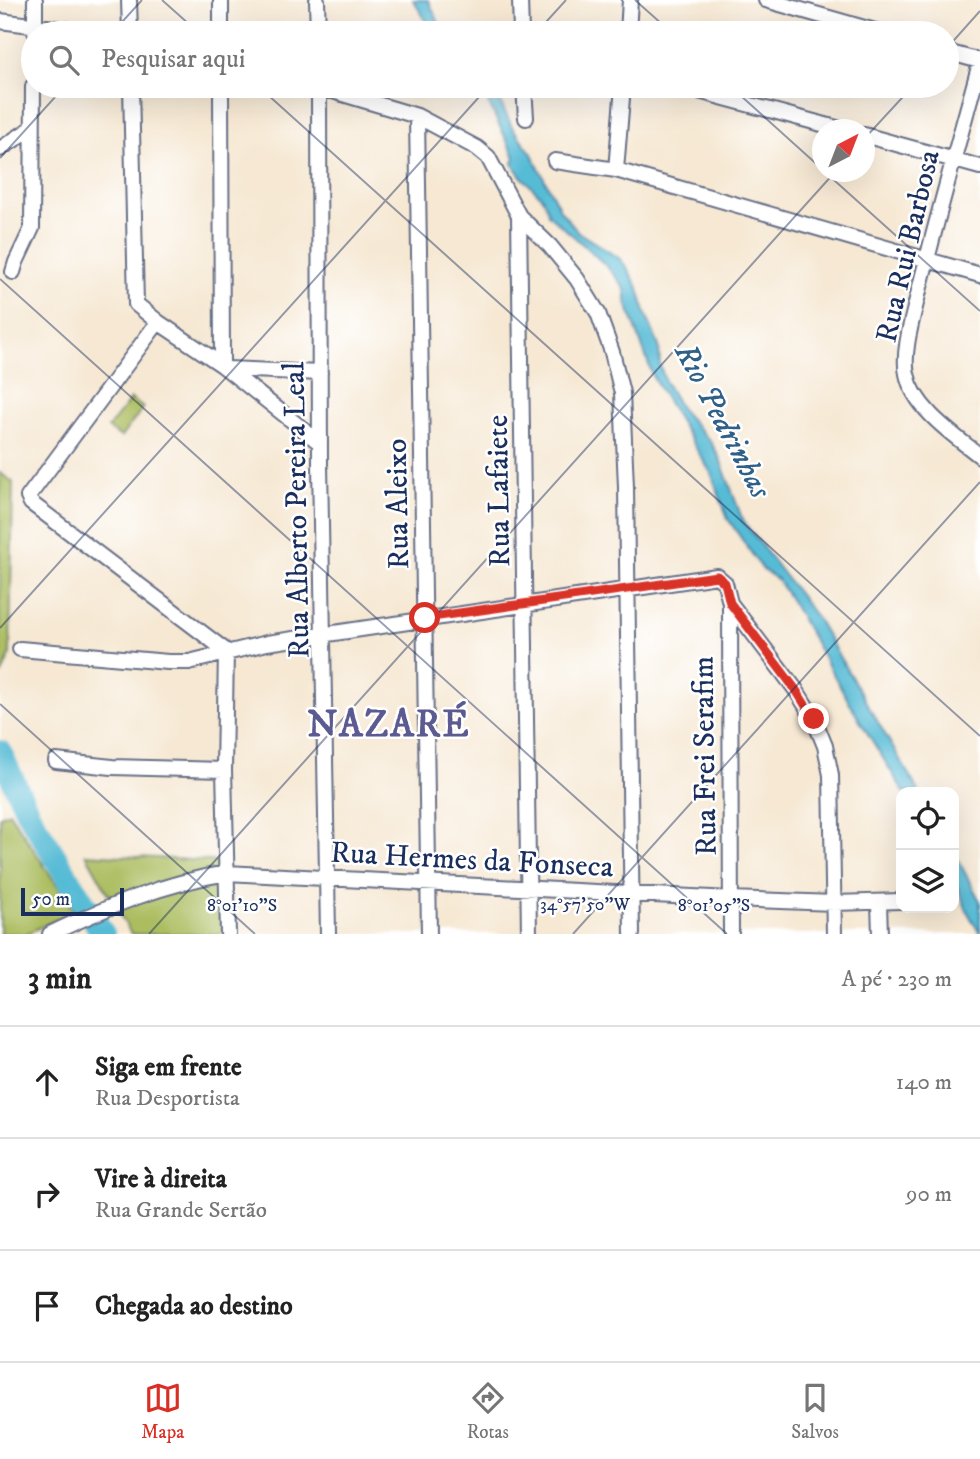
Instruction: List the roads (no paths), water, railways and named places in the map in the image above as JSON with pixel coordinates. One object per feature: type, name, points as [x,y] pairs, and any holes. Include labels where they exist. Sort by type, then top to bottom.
[{"type":"street","points":[[35,0],[35,21]]},
{"type":"street","points":[[130,0],[130,21]]},
{"type":"street","points":[[221,0],[221,21]]},
{"type":"street","points":[[317,0],[318,21]]},
{"type":"street","points":[[520,0],[521,21]]},
{"type":"street","points":[[629,21],[630,0]]},
{"type":"street","points":[[766,0],[840,21]]},
{"type":"street","points":[[0,21],[21,26]]},
{"type":"street","points":[[959,56],[980,62]]},
{"type":"street","name":"Rua Rui Barbosa","points":[[980,62],[927,260],[908,344],[906,372],[919,400],[980,456]]},
{"type":"street","points":[[0,280],[15,267],[32,228],[33,98]]},
{"type":"street","points":[[131,98],[136,304],[225,367],[320,443]]},
{"type":"street","points":[[221,98],[225,367]]},
{"type":"street","name":"Rua Alberto Pereira Leal","points":[[318,98],[320,443],[328,934]]},
{"type":"street","points":[[357,98],[416,116],[477,148],[488,157],[519,216],[550,246],[577,279],[598,313],[612,352],[622,393],[628,587],[632,934]]},
{"type":"street","points":[[525,98],[526,118]]},
{"type":"street","points":[[616,170],[622,98]]},
{"type":"street","points":[[725,98],[812,121]]},
{"type":"street","name":"Rua Aleixo","points":[[416,116],[429,934]]},
{"type":"street","points":[[0,149],[32,128]]},
{"type":"street","points":[[875,138],[980,167]]},
{"type":"street","points":[[555,161],[616,170],[980,275]]},
{"type":"street","name":"Rua Lafaiete","points":[[519,216],[529,934]]},
{"type":"street","points":[[158,322],[28,498],[31,503],[226,651]]},
{"type":"street","points":[[225,367],[320,373]]},
{"type":"street","name":"Rua Frei Serafim","points":[[628,587],[711,575],[721,578],[725,583],[730,603],[731,934]]},
{"type":"street","points":[[20,649],[167,662],[197,660],[226,651],[325,634],[628,587]]},
{"type":"street","points":[[730,603],[796,690],[814,719],[825,746],[831,775],[834,934]]},
{"type":"street","points":[[226,651],[224,770],[228,934]]},
{"type":"street","points":[[56,761],[112,767],[224,770]]},
{"type":"street","name":"Rua Hermes da Fonseca","points":[[50,934],[117,903],[192,878],[227,873],[731,899],[834,903],[896,901]]},
{"type":"street","points":[[879,902],[880,934]]},
{"type":"water","points":[[413,0],[428,0],[438,21],[426,21]]},
{"type":"water","points":[[486,98],[499,98],[512,127],[532,154],[560,210],[578,232],[620,259],[627,268],[639,289],[659,346],[660,365],[665,381],[680,408],[711,442],[743,521],[816,617],[916,787],[901,787],[777,579],[763,570],[728,519],[711,473],[654,379],[620,283],[602,262],[548,214],[543,199],[516,170],[513,163],[515,157]]},
{"type":"water","points":[[959,861],[980,901],[980,934],[959,891]]},
{"type":"waterway","points":[[0,752],[29,815],[103,934]]},
{"type":"district","name":"NAZARÉ","points":[[389,723]]},
{"type":"water label","name":"Rio Pedrinhas","points":[[724,420]]}]
